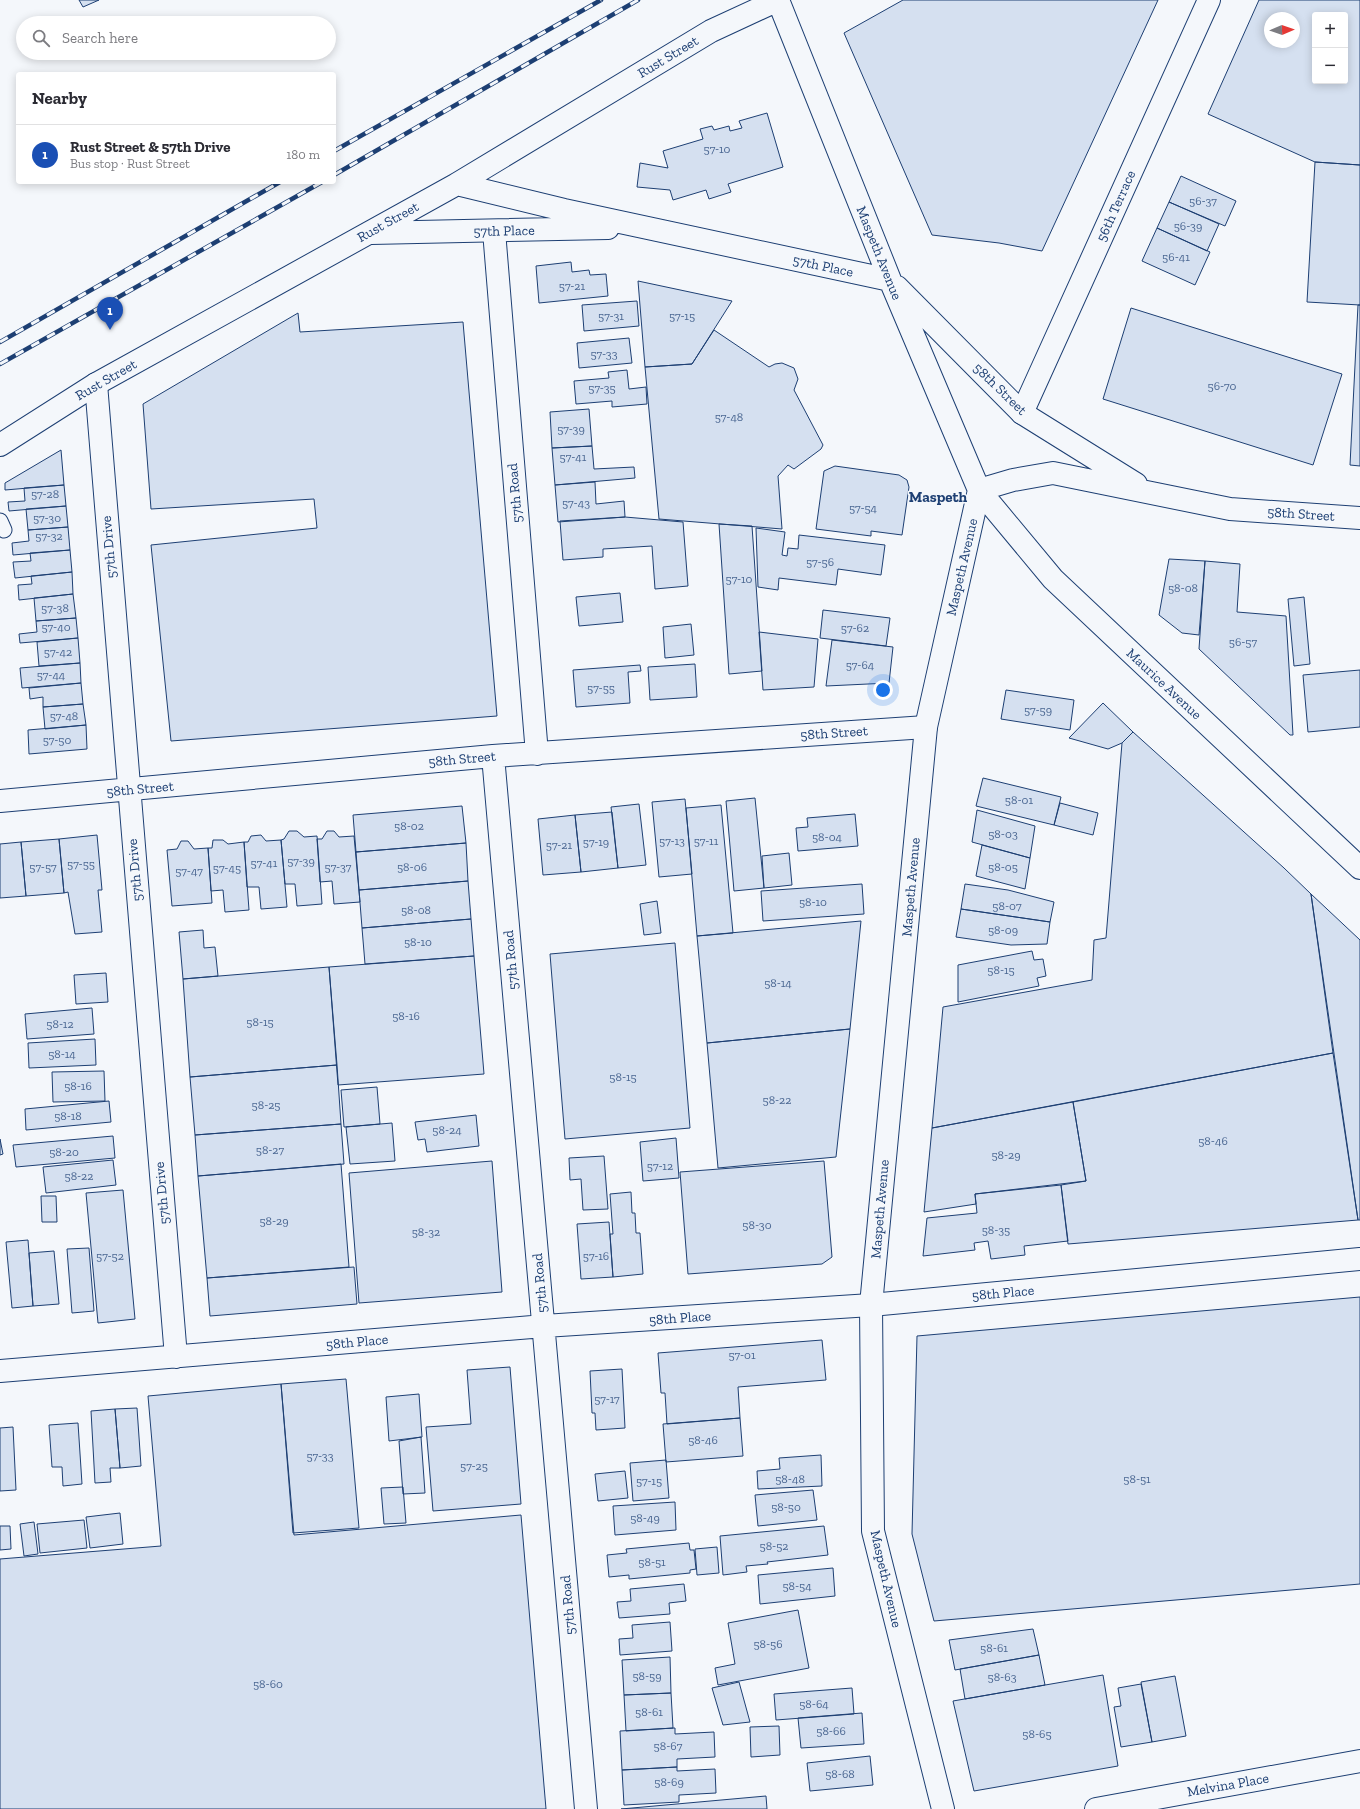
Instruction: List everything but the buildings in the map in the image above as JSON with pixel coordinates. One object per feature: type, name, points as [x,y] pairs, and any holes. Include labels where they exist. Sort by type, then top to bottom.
[{"type":"street","name":"Rust Street","points":[[0,445],[96,384],[456,184],[711,31],[778,0]]},
{"type":"street","name":"Maspeth Avenue","points":[[778,0],[890,280],[979,490],[926,727],[871,1305],[873,1530],[943,1809]]},
{"type":"street","name":"56th Terrace","points":[[1022,413],[1209,0]]},
{"type":"street","name":"57th Place","points":[[456,184],[640,227],[890,280]]},
{"type":"street","name":"57th Place","points":[[369,233],[640,227]]},
{"type":"street","name":"57th Road","points":[[494,231],[537,754]]},
{"type":"street","name":"58th Street","points":[[890,280],[1022,413],[1147,491]]},
{"type":"street","name":"57th Drive","points":[[96,384],[176,1357]]},
{"type":"street","name":"58th Street","points":[[979,490],[1013,480],[1053,473],[1230,508],[1360,518]]},
{"type":"street","name":"Maurice Avenue","points":[[979,490],[1053,579],[1360,868]]},
{"type":"street","name":"58th Street","points":[[0,801],[493,756],[926,727]]},
{"type":"street","name":"57th Road","points":[[493,756],[586,1809]]},
{"type":"street","name":"58th Place","points":[[0,1371],[544,1326],[871,1305],[1360,1259]]},
{"type":"street","name":"Melvina Place","points":[[1096,1809],[1360,1761]]},
{"type":"railway","points":[[336,150],[601,0]]},
{"type":"railway","points":[[336,174],[638,0]]},
{"type":"railway","points":[[0,342],[276,184]]},
{"type":"railway","points":[[0,364],[318,184]]},
{"type":"place","name":"Rust Street & 57th Drive","points":[[110,330]]},
{"type":"district","name":"Maspeth","points":[[938,497]]}]
